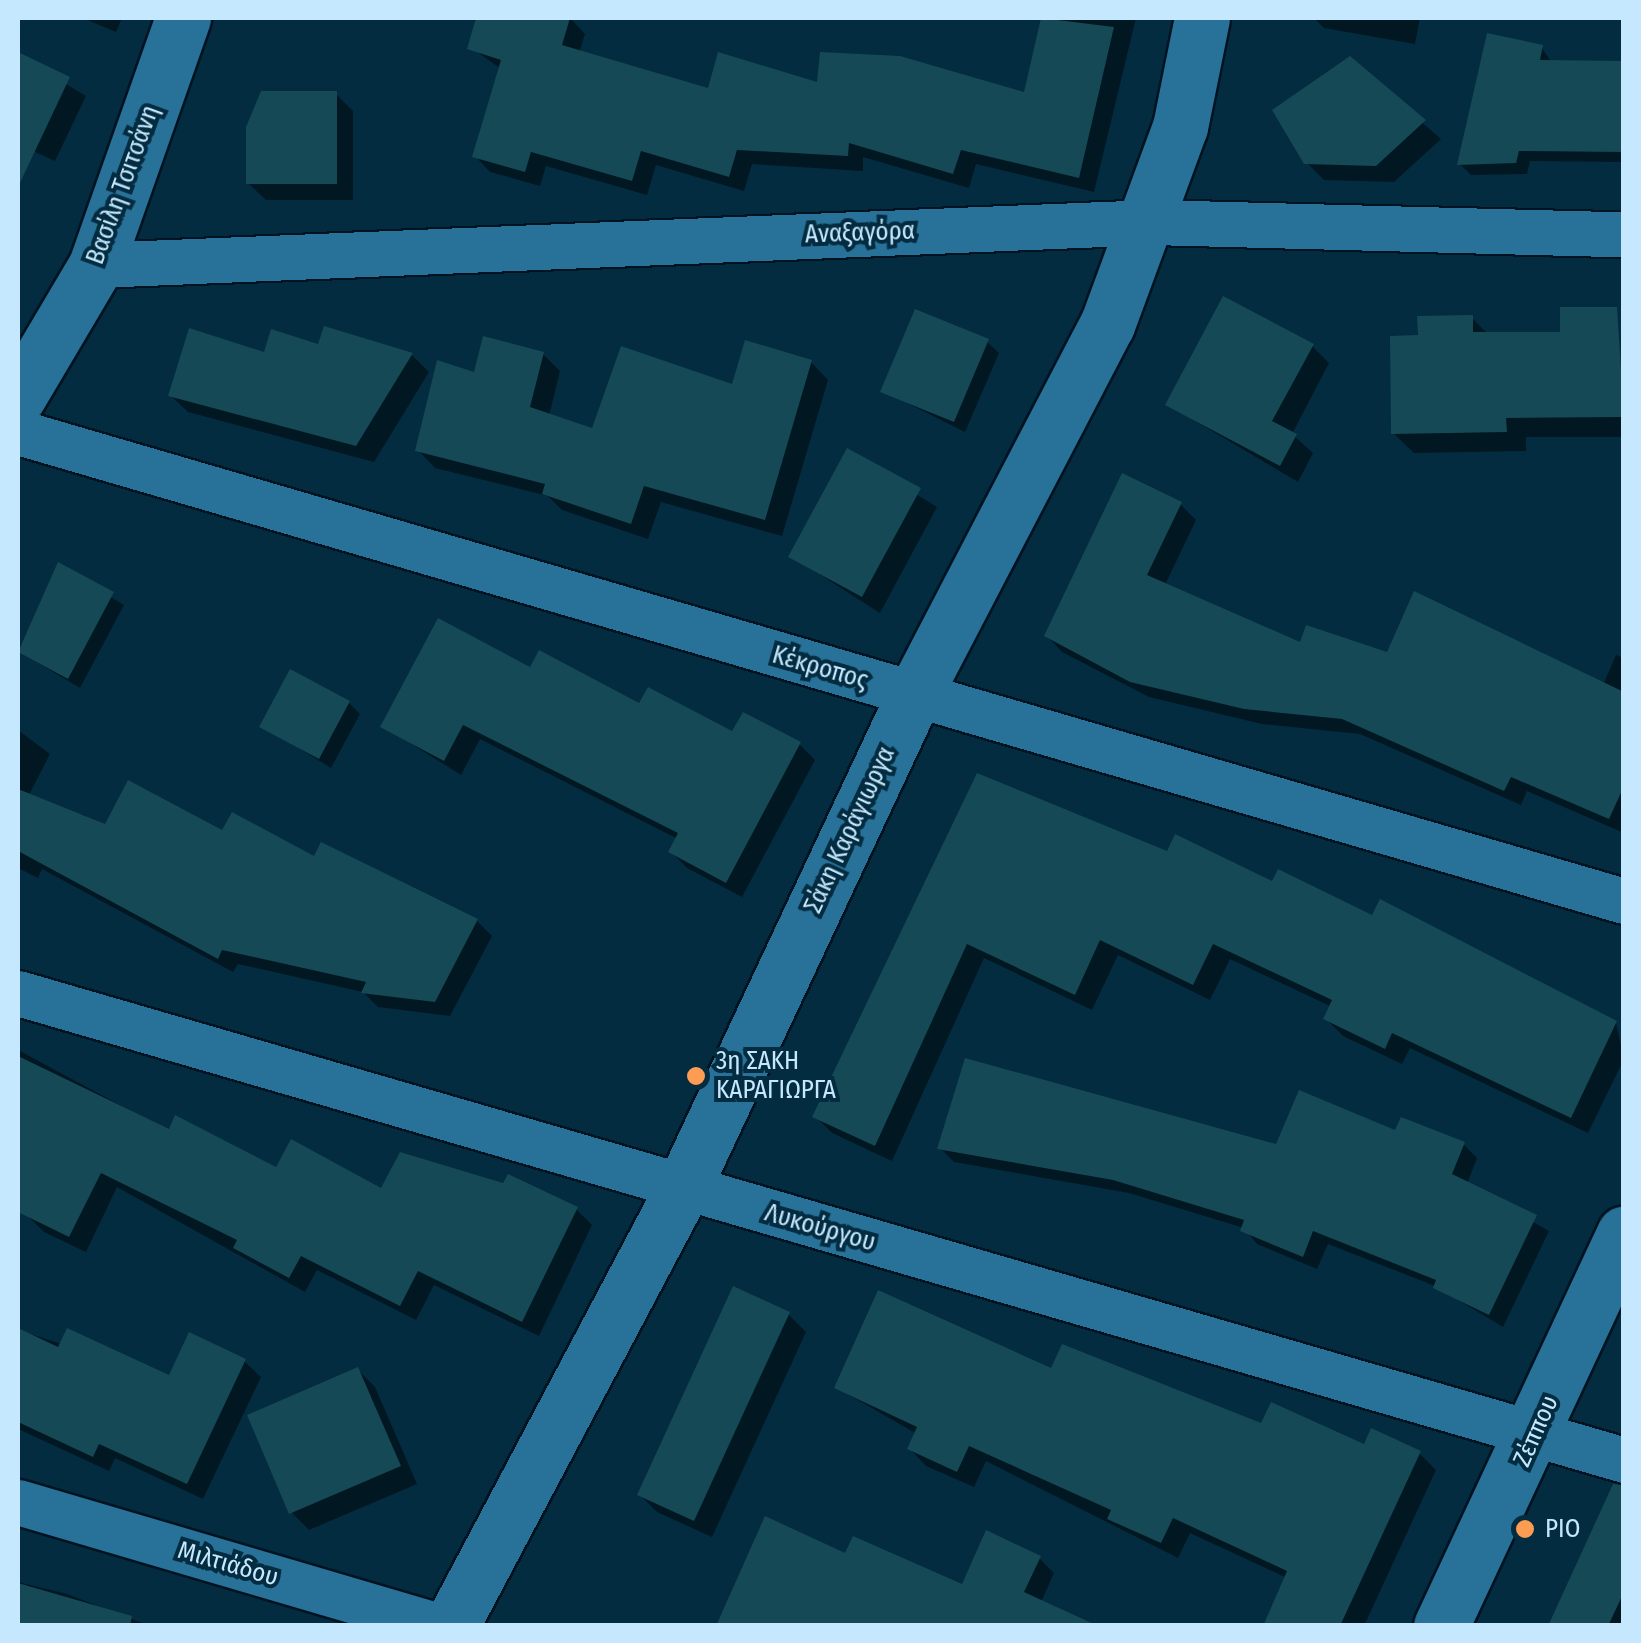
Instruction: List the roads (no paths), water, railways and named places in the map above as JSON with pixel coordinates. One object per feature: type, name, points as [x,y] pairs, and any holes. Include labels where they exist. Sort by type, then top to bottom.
[{"type":"street","name":"Βασίλη Τσιτσάνη","points":[[18,397],[96,265],[183,18]]},
{"type":"street","name":"Σάκη Καράγιωργα","points":[[452,1626],[683,1188],[914,695],[1107,325],[1150,222],[1202,18]]},
{"type":"street","name":"Αναξαγόρα","points":[[96,265],[1150,222],[1624,234]]},
{"type":"street","name":"Κέκροπος","points":[[18,432],[1624,902]]},
{"type":"street","name":"Λυκούργου","points":[[18,993],[1624,1460]]},
{"type":"street","name":"Ζέππου","points":[[1441,1626],[1534,1436],[1624,1234]]},
{"type":"street","name":"Μιλτιάδου","points":[[18,1502],[438,1626]]},
{"type":"place","name":"3η ΣΑΚΗ ΚΑΡΑΓΙΩΡΓΑ","points":[[696,1076]]},
{"type":"place","name":"ΡΙΟ","points":[[1525,1529]]}]
